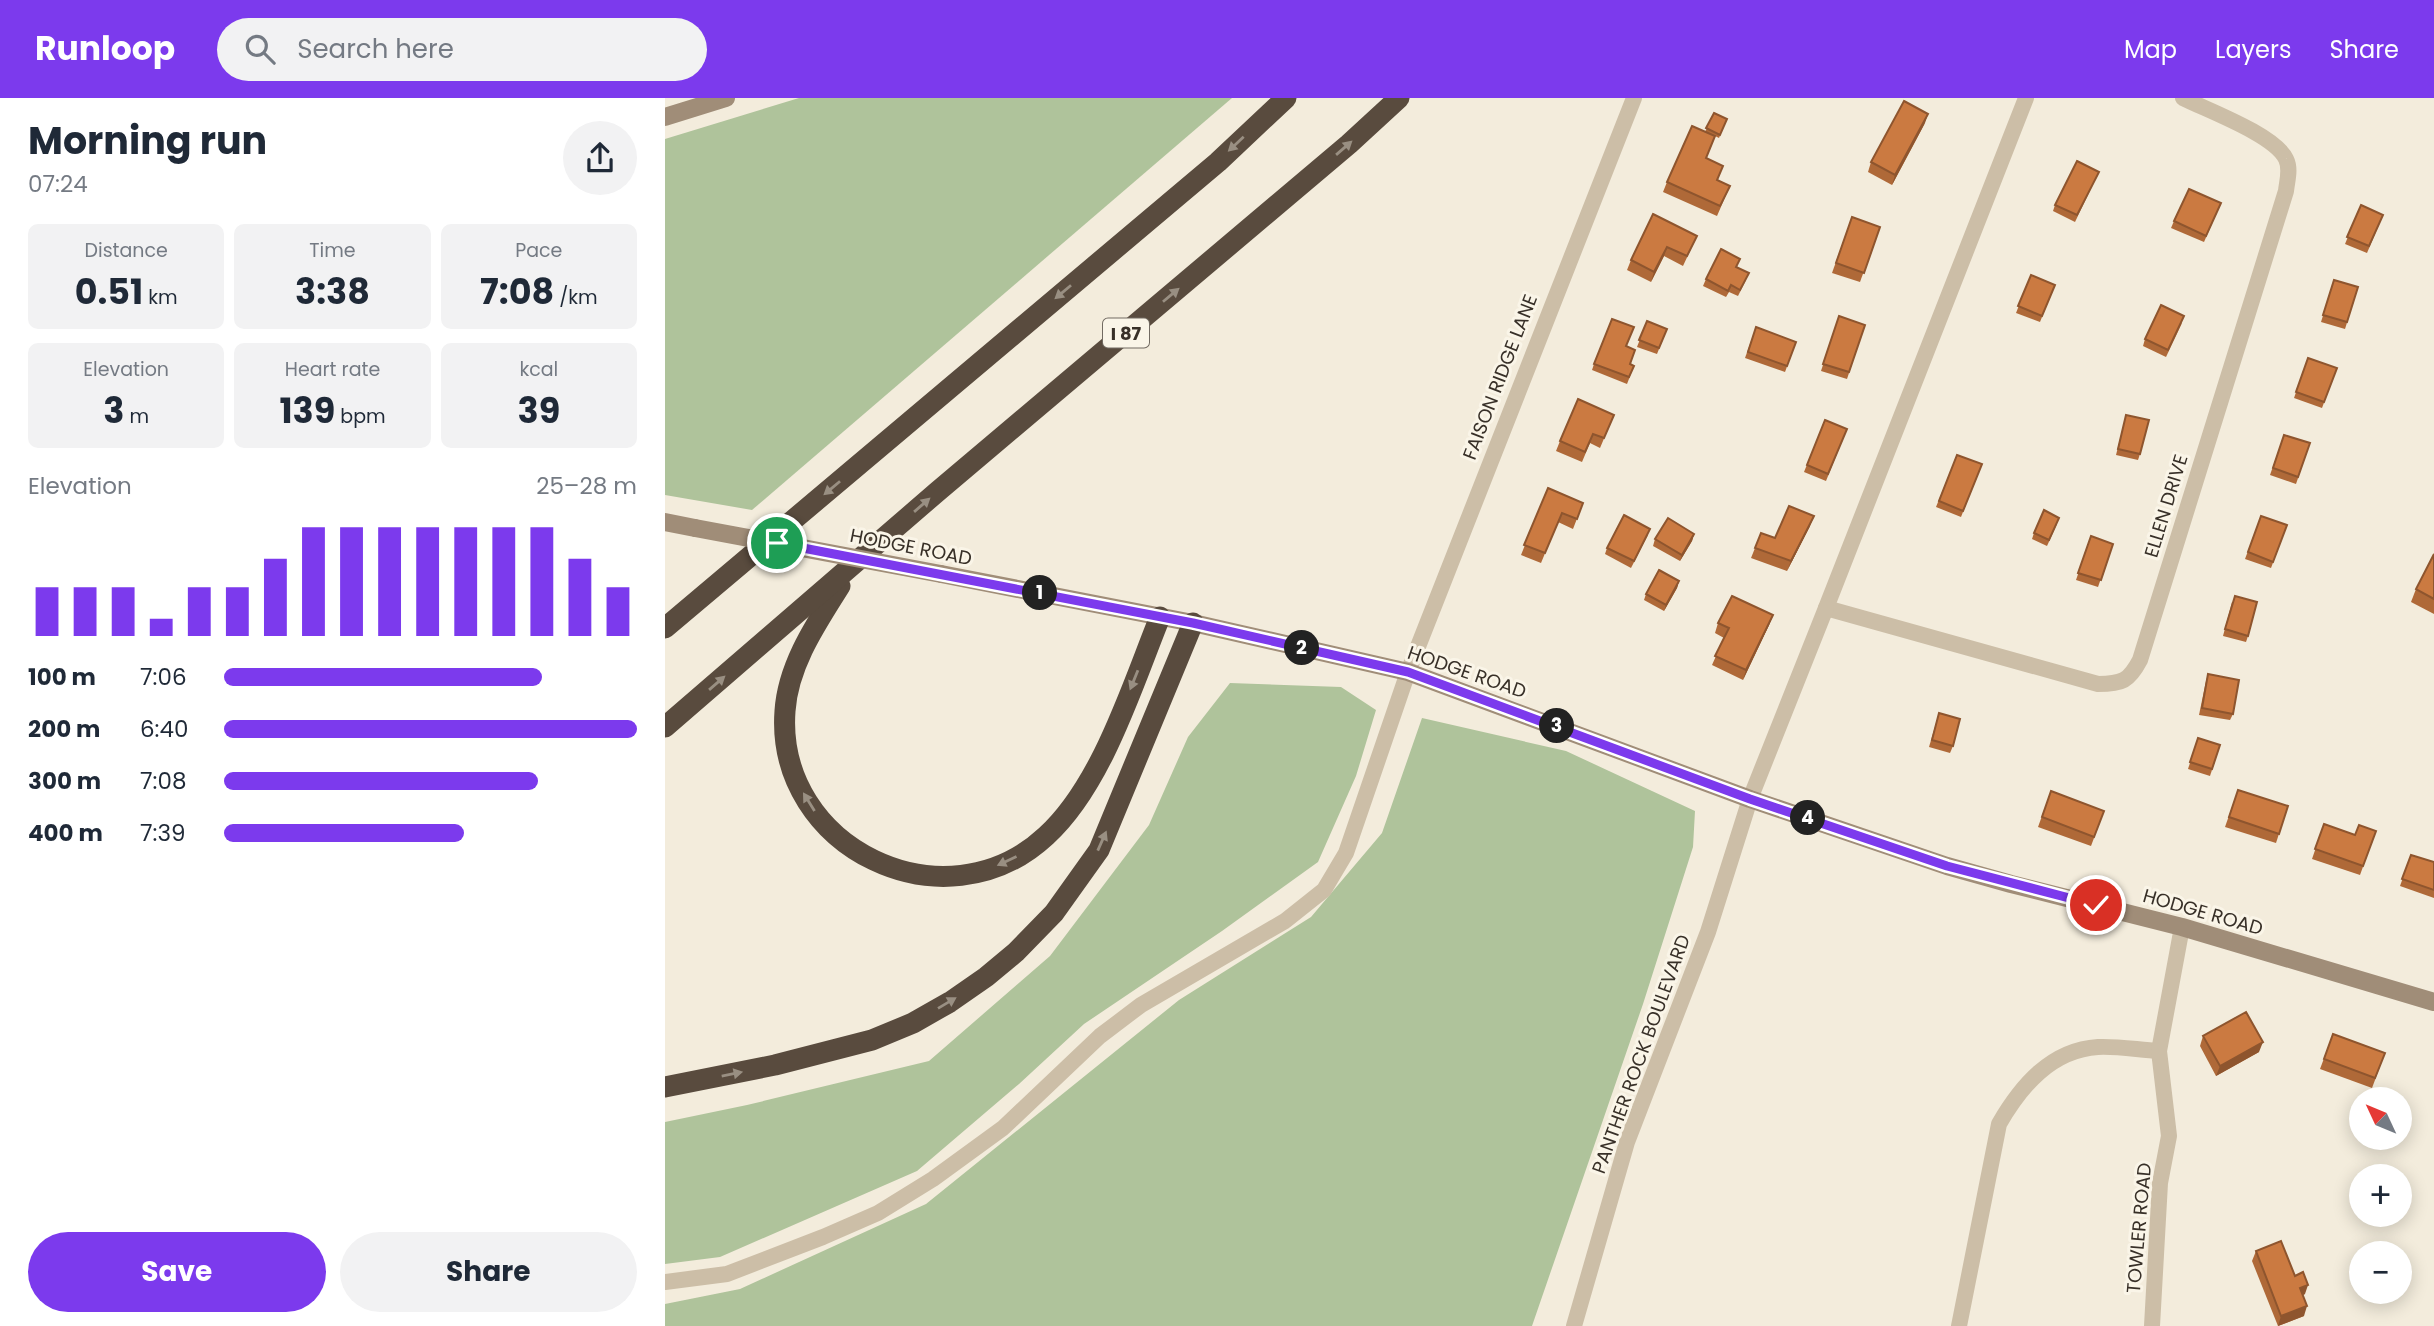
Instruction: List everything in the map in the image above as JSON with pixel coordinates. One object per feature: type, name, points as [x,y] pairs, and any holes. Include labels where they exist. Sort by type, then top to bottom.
[{"type":"highway","points":[[665,628],[1218,162],[1286,98]]},
{"type":"highway","name":"I 87","points":[[665,727],[1349,144],[1399,98]]},
{"type":"highway","points":[[852,566],[818,620],[790,680],[785,712],[786,744],[793,772],[805,798],[821,821],[863,856],[889,869],[922,876],[978,872],[1024,853],[1046,837],[1067,813],[1093,774],[1160,617]]},
{"type":"highway","points":[[665,1087],[775,1065],[872,1040],[913,1023],[950,1002],[1016,952],[1054,913],[1099,850],[1193,623]]},
{"type":"main road","points":[[665,117],[726,98]]},
{"type":"main road","name":"HODGE ROAD","points":[[665,522],[1193,623],[1408,672],[1750,799],[1947,866],[2182,927],[2434,1002]]},
{"type":"street","name":"FAISON RIDGE LANE","points":[[665,1282],[727,1274],[878,1213],[933,1179],[1003,1128],[1100,1036],[1141,1005],[1285,921],[1324,890],[1346,853],[1408,672],[1634,98]]},
{"type":"street","points":[[1750,799],[2026,98]]},
{"type":"street","name":"ELLEN DRIVE","points":[[1826,608],[2098,684],[2115,684],[2131,676],[2140,660],[2159,600],[2286,191],[2289,171],[2286,159],[2279,149],[2263,136],[2183,98]]},
{"type":"street","name":"PANTHER ROCK BOULEVARD","points":[[1574,1326],[1627,1142],[1708,932],[1750,799]]},
{"type":"street","name":"TOWLER ROAD","points":[[2152,1326],[2160,1183],[2169,1136],[2159,1051],[2182,927]]},
{"type":"street","points":[[1959,1326],[1999,1124],[2011,1102],[2033,1077],[2062,1055],[2097,1047],[2159,1051]]},
{"type":"green space","points":[[799,98],[1232,98],[752,510],[665,495],[665,139]]},
{"type":"green space","points":[[1230,683],[1341,687],[1376,710],[1356,776],[1318,862],[1084,1024],[917,1171],[720,1257],[665,1264],[665,1122],[929,1061],[1050,956],[1149,825],[1188,737]]},
{"type":"green space","points":[[1422,718],[1566,751],[1695,811],[1693,847],[1643,1004],[1532,1326],[665,1326],[665,1304],[740,1289],[926,1204],[1179,1000],[1311,917],[1382,833]]},
{"type":"building","points":[[1904,101],[1928,114],[1895,175],[1871,162]]},
{"type":"building","points":[[1714,113],[1727,119],[1720,135],[1706,128]]},
{"type":"building","points":[[1692,126],[1715,136],[1706,158],[1723,166],[1717,180],[1730,186],[1720,206],[1667,182]]},
{"type":"building","points":[[2077,161],[2099,172],[2077,215],[2055,205]]},
{"type":"building","points":[[2189,189],[2221,203],[2206,236],[2174,221]]},
{"type":"building","points":[[2361,205],[2383,215],[2369,246],[2347,237]]},
{"type":"building","points":[[1653,214],[1697,236],[1687,256],[1667,247],[1654,272],[1631,260]]},
{"type":"building","points":[[1852,217],[1880,227],[1864,273],[1836,263]]},
{"type":"building","points":[[1721,249],[1740,259],[1736,267],[1749,273],[1740,290],[1731,285],[1728,291],[1706,279]]},
{"type":"building","points":[[2031,275],[2055,285],[2042,316],[2018,306]]},
{"type":"building","points":[[2334,280],[2358,287],[2347,322],[2323,315]]},
{"type":"building","points":[[2161,305],[2184,316],[2168,350],[2145,339]]},
{"type":"building","points":[[1839,316],[1865,325],[1849,372],[1823,364]]},
{"type":"building","points":[[1612,319],[1634,327],[1626,346],[1635,350],[1630,364],[1634,366],[1629,377],[1594,364]]},
{"type":"building","points":[[1647,321],[1667,329],[1659,348],[1639,340]]},
{"type":"building","points":[[1756,327],[1796,342],[1787,366],[1748,352]]},
{"type":"building","points":[[2308,358],[2337,368],[2324,402],[2296,392]]},
{"type":"building","points":[[1578,399],[1614,415],[1604,438],[1593,434],[1585,452],[1560,441]]},
{"type":"building","points":[[2126,415],[2149,420],[2140,454],[2118,449]]},
{"type":"building","points":[[1825,420],[1847,429],[1828,474],[1807,465]]},
{"type":"building","points":[[2284,435],[2310,443],[2298,477],[2273,468]]},
{"type":"building","points":[[1957,455],[1982,464],[1963,511],[1939,501]]},
{"type":"building","points":[[1548,488],[1583,503],[1577,519],[1562,513],[1545,553],[1524,545]]},
{"type":"building","points":[[1789,506],[1814,516],[1791,561],[1755,548],[1761,533],[1775,538]]},
{"type":"building","points":[[2044,510],[2059,518],[2049,540],[2034,533]]},
{"type":"building","points":[[1624,515],[1650,529],[1634,561],[1607,548]]},
{"type":"building","points":[[2261,516],[2287,525],[2273,562],[2248,552]]},
{"type":"building","points":[[1668,518],[1694,534],[1682,555],[1655,539]]},
{"type":"building","points":[[2091,536],[2113,544],[2101,580],[2078,573]]},
{"type":"building","points":[[2434,554],[2434,599],[2416,589]]},
{"type":"building","points":[[1659,570],[1679,581],[1666,605],[1646,594]]},
{"type":"building","points":[[1732,596],[1773,615],[1746,670],[1715,656],[1729,628],[1718,623]]},
{"type":"building","points":[[2235,596],[2257,602],[2248,636],[2225,629]]},
{"type":"building","points":[[2208,674],[2239,680],[2233,714],[2202,708]]},
{"type":"building","points":[[1939,713],[1960,719],[1953,746],[1932,740]]},
{"type":"building","points":[[2198,738],[2220,745],[2212,769],[2190,762]]},
{"type":"building","points":[[2238,790],[2288,806],[2279,834],[2229,817]]},
{"type":"building","points":[[2051,791],[2104,811],[2094,837],[2042,817]]},
{"type":"building","points":[[2324,824],[2355,835],[2359,825],[2376,831],[2363,866],[2315,849]]},
{"type":"building","points":[[2411,855],[2434,862],[2434,890],[2402,879]]},
{"type":"building","points":[[2246,1012],[2263,1042],[2220,1066],[2203,1036]]},
{"type":"building","points":[[2333,1034],[2385,1053],[2375,1078],[2324,1059]]},
{"type":"building","points":[[2281,1241],[2295,1276],[2303,1272],[2308,1285],[2300,1288],[2307,1306],[2281,1316],[2256,1251]]},
{"type":"route","points":[[777,543],[1193,623],[1408,672],[1750,799],[1947,866],[2096,905]]}]
